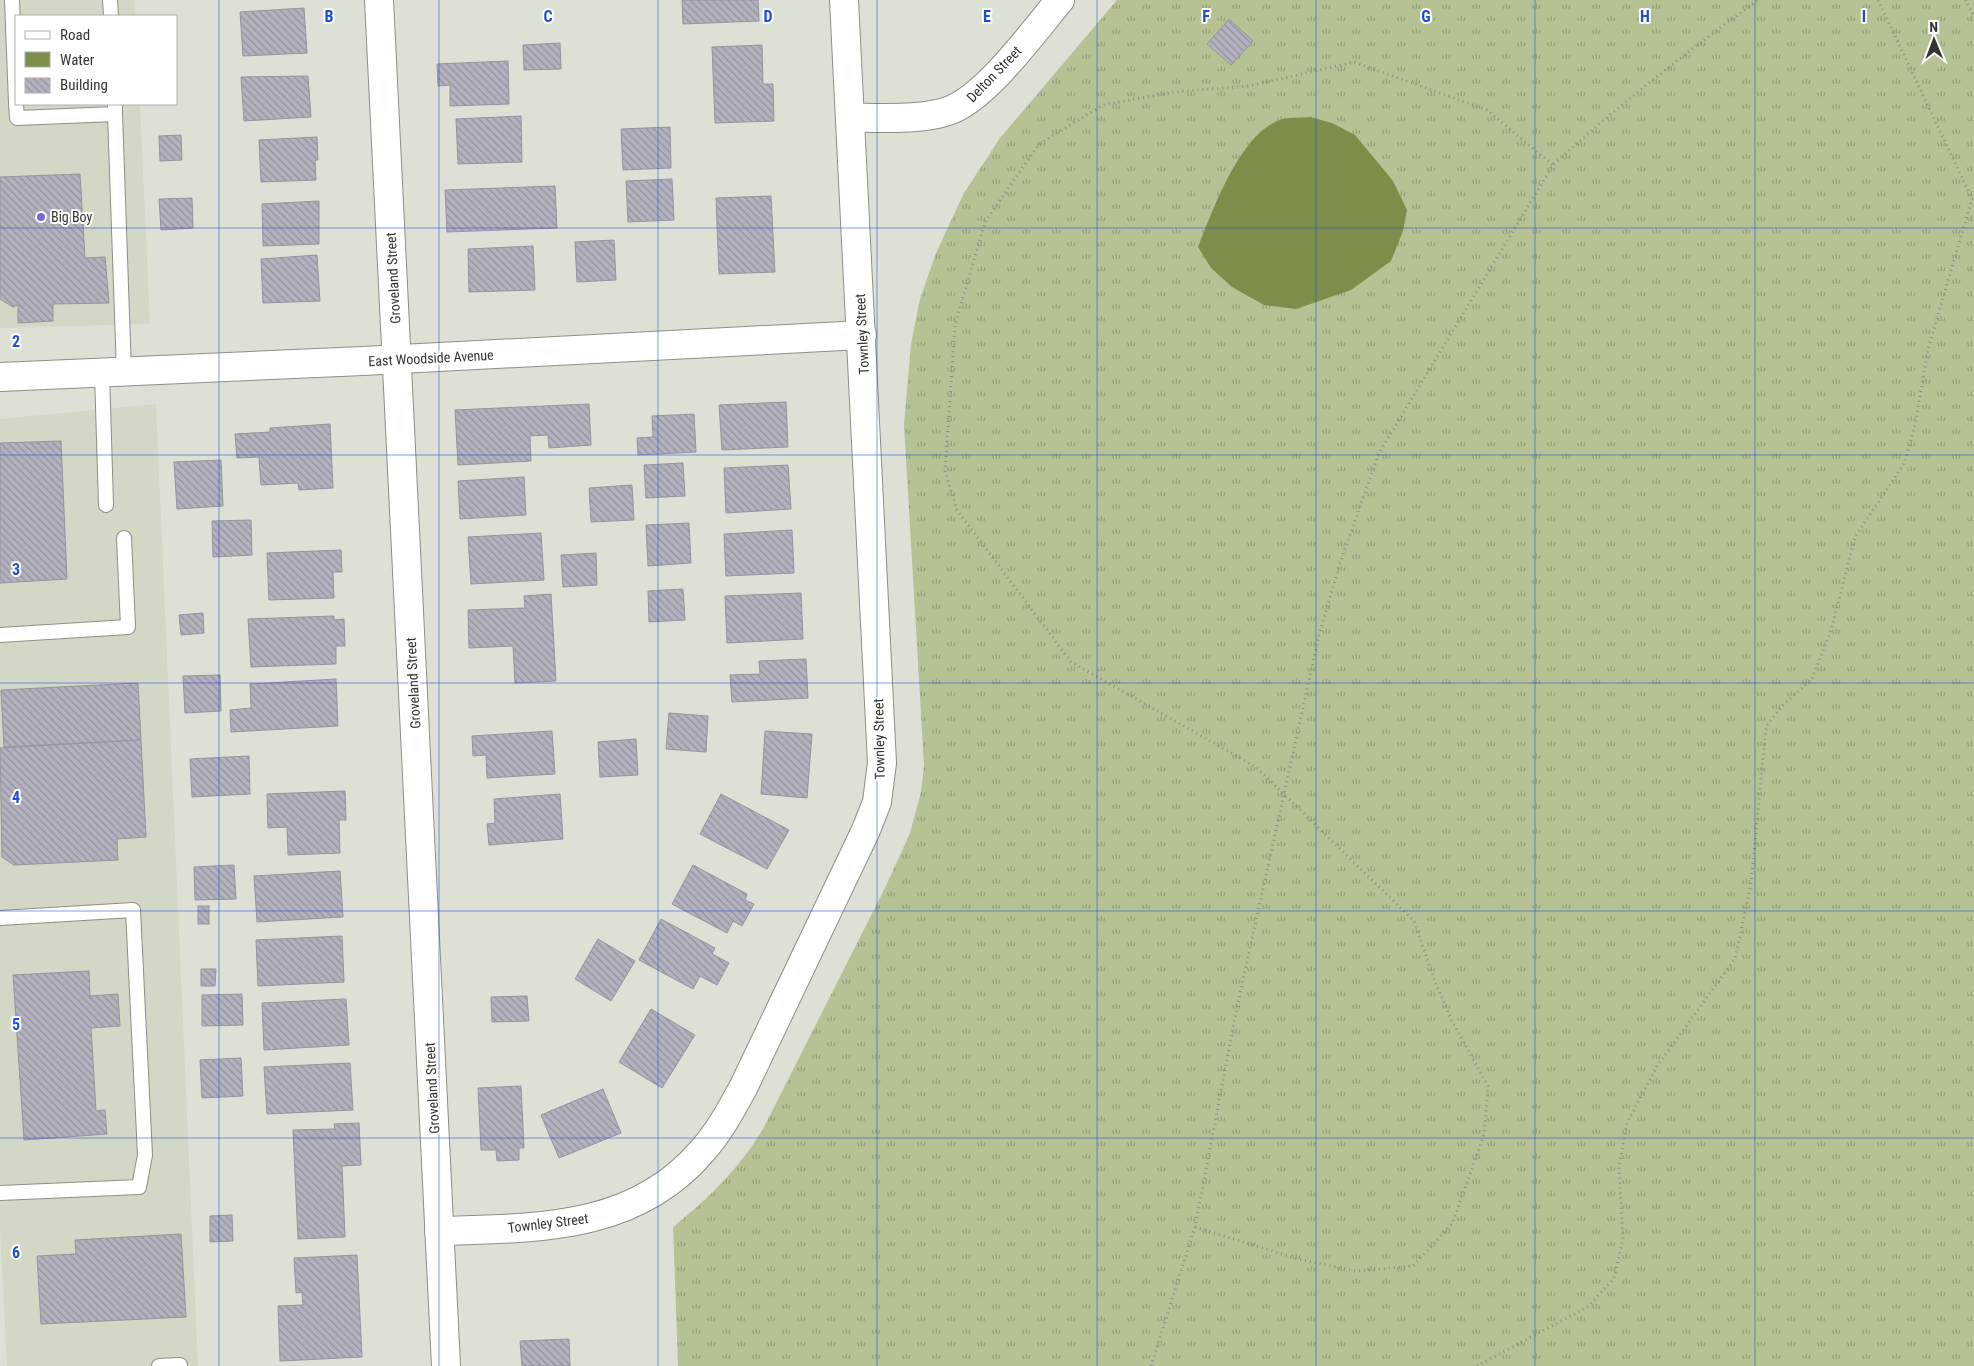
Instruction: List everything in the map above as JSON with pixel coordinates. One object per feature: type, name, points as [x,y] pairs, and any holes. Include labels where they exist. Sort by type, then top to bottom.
[{"type":"street","name":"Groveland Street","points":[[379,0],[446,1366]]},
{"type":"street","name":"Townley Street","points":[[439,1231],[548,1226],[584,1221],[620,1209],[652,1194],[680,1173],[703,1151],[724,1122],[778,1018],[866,830],[877,802],[882,763],[844,0]]},
{"type":"street","name":"Delton Street","points":[[850,118],[923,116],[947,112],[965,104],[1003,67],[1060,0]]},
{"type":"street","name":"East Woodside Avenue","points":[[0,377],[398,360],[862,334]]},
{"type":"lane","points":[[12,0],[15,77]]},
{"type":"lane","points":[[110,0],[111,15]]},
{"type":"lane","points":[[16,105],[17,118],[115,109],[113,372],[106,505]]},
{"type":"lane","points":[[0,635],[128,627],[124,538]]},
{"type":"lane","points":[[0,918],[133,910],[146,1155],[139,1187],[0,1193]]},
{"type":"lane","points":[[159,1366],[180,1365]]},
{"type":"path","points":[[1150,1366],[1195,1227],[1237,1007],[1319,635],[1340,563],[1379,453],[1553,165],[1587,133],[1674,62],[1758,0]]},
{"type":"path","points":[[1477,1366],[1588,1306],[1614,1278],[1623,1239],[1619,1167],[1627,1123],[1657,1066],[1735,959],[1751,884],[1766,727],[1782,706],[1812,679],[1832,630],[1855,537],[1905,462],[1916,425],[1928,349],[1973,198],[1878,0]]},
{"type":"path","points":[[1965,0],[1974,16]]},
{"type":"path","points":[[1195,1227],[1298,1259],[1355,1271],[1414,1266],[1452,1224],[1484,1135],[1488,1086],[1452,1021],[1434,979],[1414,921],[1256,767],[1071,662],[957,510],[945,471],[955,325],[985,222],[1039,144],[1103,105],[1174,92],[1249,86],[1354,62],[1487,110],[1553,165]]},
{"type":"shaded area","points":[[0,0],[134,0],[135,15],[15,15],[15,105],[140,105],[150,324],[0,328]]},
{"type":"shaded area","points":[[156,404],[198,1366],[7,1366],[0,1230],[0,419]]},
{"type":"green space","points":[[1117,0],[1974,0],[1974,1366],[678,1366],[673,1227],[734,1169],[764,1127],[885,888],[910,833],[921,792],[924,765],[904,425],[911,344],[920,299],[936,253],[964,193],[1000,138]]},
{"type":"water","points":[[1310,117],[1332,123],[1355,135],[1393,181],[1407,210],[1403,231],[1391,261],[1351,290],[1296,309],[1264,305],[1232,287],[1211,268],[1198,247],[1230,173],[1254,138],[1268,126],[1283,119]]},
{"type":"building","points":[[682,0],[758,0],[759,21],[683,24]]},
{"type":"building","points":[[304,8],[307,53],[243,56],[240,12]]},
{"type":"building","points":[[1229,19],[1253,41],[1231,65],[1207,44]]},
{"type":"building","points":[[560,43],[561,69],[524,70],[523,45]]},
{"type":"building","points":[[762,45],[763,84],[773,84],[774,121],[715,123],[712,47]]},
{"type":"building","points":[[508,61],[509,104],[450,106],[450,85],[438,86],[437,64]]},
{"type":"building","points":[[308,76],[311,117],[244,121],[241,77]]},
{"type":"building","points":[[521,116],[522,162],[458,164],[456,119]]},
{"type":"building","points":[[670,127],[671,168],[623,170],[621,129]]},
{"type":"building","points":[[181,135],[182,160],[160,161],[159,136]]},
{"type":"building","points":[[317,137],[318,160],[315,160],[316,180],[261,182],[259,140]]},
{"type":"building","name":"Big Boy","points":[[80,174],[85,258],[105,257],[109,303],[53,304],[53,321],[18,323],[18,305],[13,307],[0,299],[0,177]]},
{"type":"building","points":[[672,179],[674,220],[628,222],[626,181]]},
{"type":"building","points":[[555,186],[557,228],[447,232],[445,190]]},
{"type":"building","points":[[771,196],[775,272],[719,274],[716,198]]},
{"type":"building","points":[[192,198],[193,228],[161,230],[159,199]]},
{"type":"building","points":[[319,201],[319,244],[263,246],[262,204]]},
{"type":"building","points":[[614,240],[616,280],[577,282],[575,242]]},
{"type":"building","points":[[533,246],[535,290],[469,292],[468,249]]},
{"type":"building","points":[[317,255],[320,301],[263,303],[261,259]]},
{"type":"building","points":[[786,402],[788,447],[722,450],[719,405]]},
{"type":"building","points":[[589,404],[591,445],[549,448],[548,435],[530,436],[531,461],[458,465],[455,410]]},
{"type":"building","points":[[694,414],[696,452],[638,455],[637,438],[653,437],[652,416]]},
{"type":"building","points":[[330,424],[333,488],[299,490],[298,483],[261,485],[259,457],[237,458],[235,434],[270,432],[270,428]]},
{"type":"building","points":[[61,441],[67,579],[0,583],[0,443]]},
{"type":"building","points":[[221,460],[223,506],[177,509],[174,462]]},
{"type":"building","points":[[683,463],[685,496],[646,498],[644,465]]},
{"type":"building","points":[[788,465],[791,509],[726,513],[724,468]]},
{"type":"building","points":[[524,477],[526,515],[460,519],[458,481]]},
{"type":"building","points":[[632,485],[634,520],[591,522],[589,488]]},
{"type":"building","points":[[251,520],[252,555],[213,557],[212,521]]},
{"type":"building","points":[[689,523],[691,563],[648,566],[646,525]]},
{"type":"building","points":[[792,530],[794,573],[726,576],[724,534]]},
{"type":"building","points":[[541,533],[544,580],[471,584],[468,537]]},
{"type":"building","points":[[341,550],[342,572],[333,572],[334,598],[269,600],[267,553]]},
{"type":"building","points":[[596,553],[597,585],[563,587],[561,555]]},
{"type":"building","points":[[683,589],[685,620],[649,622],[648,591]]},
{"type":"building","points":[[801,593],[803,639],[727,643],[725,596]]},
{"type":"building","points":[[551,594],[556,681],[515,683],[513,646],[469,648],[468,610],[525,608],[524,596]]},
{"type":"building","points":[[203,613],[204,633],[181,635],[179,615]]},
{"type":"building","points":[[334,616],[334,620],[344,619],[345,646],[336,646],[336,664],[251,667],[248,619]]},
{"type":"building","points":[[806,659],[808,698],[732,702],[730,675],[760,674],[759,661]]},
{"type":"building","points":[[220,675],[221,711],[185,713],[183,676]]},
{"type":"building","points":[[336,679],[338,726],[231,732],[230,710],[251,708],[250,684]]},
{"type":"building","points":[[138,683],[141,740],[4,747],[1,690]]},
{"type":"building","points":[[669,713],[708,716],[706,752],[666,749]]},
{"type":"building","points":[[552,731],[555,774],[487,778],[486,755],[473,756],[472,736]]},
{"type":"building","points":[[765,731],[812,734],[807,798],[761,794]]},
{"type":"building","points":[[636,739],[638,775],[600,777],[598,742]]},
{"type":"building","points":[[141,740],[146,837],[117,839],[118,860],[14,865],[2,857],[0,748]]},
{"type":"building","points":[[249,756],[250,794],[192,797],[190,759]]},
{"type":"building","points":[[345,791],[346,820],[339,820],[340,853],[288,855],[287,827],[268,828],[267,794]]},
{"type":"building","points":[[560,794],[563,839],[489,845],[487,824],[495,823],[494,799]]},
{"type":"building","points":[[721,794],[789,830],[767,869],[700,834]]},
{"type":"building","points":[[234,865],[236,899],[195,900],[194,867]]},
{"type":"building","points":[[693,865],[747,894],[745,900],[754,904],[742,926],[733,921],[727,933],[672,904]]},
{"type":"building","points":[[340,871],[343,917],[257,922],[254,876]]},
{"type":"building","points":[[198,906],[209,906],[209,924],[198,924]]},
{"type":"building","points":[[661,919],[715,948],[712,954],[729,963],[717,985],[700,976],[693,989],[639,960]]},
{"type":"building","points":[[342,936],[344,982],[258,986],[256,940]]},
{"type":"building","points":[[598,939],[635,961],[611,1001],[575,979]]},
{"type":"building","points":[[201,969],[216,969],[215,986],[201,986]]},
{"type":"building","points":[[89,971],[90,996],[118,994],[120,1026],[91,1028],[96,1111],[105,1110],[107,1134],[24,1140],[13,975]]},
{"type":"building","points":[[242,994],[243,1025],[202,1026],[202,995]]},
{"type":"building","points":[[527,996],[529,1021],[492,1022],[491,997]]},
{"type":"building","points":[[346,999],[349,1045],[264,1050],[262,1003]]},
{"type":"building","points":[[651,1009],[695,1035],[662,1088],[619,1062]]},
{"type":"building","points":[[241,1058],[243,1096],[202,1098],[200,1060]]},
{"type":"building","points":[[350,1063],[353,1110],[267,1114],[264,1067]]},
{"type":"building","points":[[521,1086],[524,1148],[519,1148],[519,1160],[497,1161],[496,1150],[481,1150],[478,1088]]},
{"type":"building","points":[[603,1089],[621,1133],[559,1158],[541,1115]]},
{"type":"building","points":[[359,1123],[361,1165],[342,1166],[345,1237],[298,1239],[293,1130],[335,1129],[334,1124]]},
{"type":"building","points":[[232,1215],[233,1241],[210,1242],[210,1216]]},
{"type":"building","points":[[181,1234],[186,1317],[41,1324],[37,1256],[76,1254],[75,1240]]},
{"type":"building","points":[[357,1255],[362,1357],[280,1361],[278,1306],[303,1305],[302,1292],[296,1293],[294,1258]]},
{"type":"building","points":[[569,1339],[570,1366],[522,1366],[520,1341]]},
{"type":"place","name":"Big Boy","points":[[41,217]]}]
